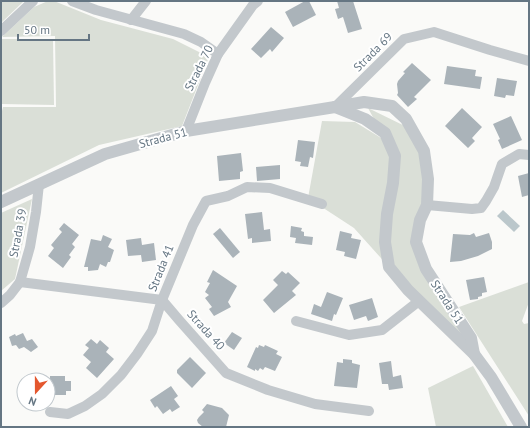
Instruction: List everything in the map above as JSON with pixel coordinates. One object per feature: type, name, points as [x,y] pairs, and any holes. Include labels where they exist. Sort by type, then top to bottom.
[{"type":"street","points":[[1,31],[33,1]]},
{"type":"street","points":[[72,1],[96,10],[184,34],[201,42],[218,54]]},
{"type":"street","points":[[131,20],[146,1]]},
{"type":"street","name":"Strada 70","points":[[186,131],[218,54],[253,5],[258,1]]},
{"type":"street","name":"Strada 69","points":[[335,108],[404,39],[434,32],[490,50],[529,60]]},
{"type":"street","name":"Strada 51","points":[[1,202],[105,154],[186,131],[335,108],[364,102],[392,106],[406,119],[424,152],[428,179],[427,205],[420,220],[416,242],[426,269],[471,338],[474,354]]},
{"type":"street","name":"Strada 51","points":[[335,108],[365,119],[385,133],[395,156],[393,183],[386,214],[385,242],[389,267],[408,290],[474,354],[491,377],[521,427]]},
{"type":"street","points":[[427,205],[472,210],[481,208],[494,187],[502,164],[518,154],[529,155]]},
{"type":"street","name":"Strada 39","points":[[1,303],[10,295],[20,282],[30,246],[39,184]]},
{"type":"street","name":"Strada 41","points":[[50,412],[68,414],[85,406],[102,394],[121,375],[137,354],[152,331],[162,300],[206,200],[228,196],[247,187],[270,188],[322,204]]},
{"type":"street","points":[[20,282],[162,300]]},
{"type":"street","name":"Strada 40","points":[[162,300],[226,373],[268,390],[315,404],[369,411]]},
{"type":"street","points":[[296,321],[349,335],[376,331],[382,330],[419,301]]},
{"type":"shaded area","points":[[1,1],[24,1],[1,23]]},
{"type":"shaded area","points":[[48,1],[54,1],[101,20],[173,39],[209,57],[182,126],[99,145],[1,193],[1,115],[3,107],[56,107],[55,36],[2,37],[34,7]]},
{"type":"shaded area","points":[[1,39],[53,39],[54,105],[2,104]]},
{"type":"shaded area","points":[[368,108],[413,130],[428,188],[416,242],[474,354],[389,267],[354,228],[308,198],[322,121],[355,122],[386,141]]},
{"type":"shaded area","points":[[32,199],[15,279],[1,291],[1,213]]},
{"type":"shaded area","points":[[503,210],[520,226],[514,232],[497,216]]},
{"type":"shaded area","points":[[529,282],[529,302],[522,321],[524,324],[529,323],[529,416],[459,307]]},
{"type":"shaded area","points":[[473,366],[508,427],[436,427],[428,388]]},
{"type":"building","points":[[305,1],[309,1],[316,15],[293,27],[285,12]]},
{"type":"building","points":[[337,1],[353,1],[362,29],[348,33],[343,17],[338,19],[335,9],[339,8]]},
{"type":"building","points":[[271,27],[284,38],[272,52],[270,49],[261,58],[251,49]]},
{"type":"building","points":[[412,63],[431,80],[414,97],[417,99],[408,107],[397,95],[397,84],[405,73],[403,72]]},
{"type":"building","points":[[447,66],[476,70],[475,76],[482,77],[480,89],[444,84]]},
{"type":"building","points":[[497,78],[517,81],[514,96],[506,95],[505,98],[494,96]]},
{"type":"building","points":[[462,108],[482,127],[472,138],[475,141],[468,148],[445,126]]},
{"type":"building","points":[[511,116],[522,140],[502,149],[498,140],[500,139],[493,124]]},
{"type":"building","points":[[298,140],[315,142],[313,158],[310,157],[308,167],[300,166],[301,162],[295,161]]},
{"type":"building","points":[[241,153],[243,171],[240,172],[240,179],[219,181],[217,156]]},
{"type":"building","points":[[280,165],[280,179],[257,181],[256,167]]},
{"type":"building","points":[[529,173],[529,195],[522,197],[518,176]]},
{"type":"building","points":[[262,212],[264,230],[270,229],[271,241],[252,243],[252,238],[248,239],[245,214]]},
{"type":"building","points":[[64,223],[79,235],[72,244],[75,247],[69,255],[71,257],[63,268],[48,256],[54,248],[51,245],[62,232],[59,229]]},
{"type":"building","points":[[291,226],[302,228],[301,231],[304,232],[304,236],[313,237],[312,245],[295,243],[296,238],[290,237]]},
{"type":"building","points":[[220,228],[240,252],[233,258],[213,234]]},
{"type":"building","points":[[340,231],[352,234],[351,238],[361,240],[356,259],[344,256],[345,252],[336,250]]},
{"type":"building","points":[[474,233],[476,237],[489,233],[492,242],[492,249],[478,256],[461,261],[450,262],[453,234],[470,235]]},
{"type":"building","points":[[103,235],[112,239],[108,247],[114,250],[110,262],[108,262],[106,267],[100,264],[98,270],[88,271],[88,267],[84,267],[91,239],[101,241]]},
{"type":"building","points":[[141,238],[142,245],[154,243],[156,260],[142,262],[141,255],[128,256],[126,240]]},
{"type":"building","points":[[213,270],[237,286],[228,302],[231,307],[214,316],[209,309],[212,307],[205,298],[209,295],[205,292],[210,283],[207,282]]},
{"type":"building","points":[[282,271],[286,274],[288,272],[300,283],[292,291],[296,295],[274,313],[263,300],[278,285],[273,280]]},
{"type":"building","points":[[484,277],[487,292],[482,293],[482,296],[478,297],[478,299],[470,300],[466,280]]},
{"type":"building","points":[[327,292],[343,298],[336,315],[334,314],[332,321],[311,314],[314,304],[321,307]]},
{"type":"building","points":[[372,298],[378,317],[368,321],[366,316],[354,320],[349,305]]},
{"type":"building","points":[[232,332],[242,338],[234,350],[224,343]]},
{"type":"building","points":[[23,333],[27,341],[32,339],[38,347],[31,352],[24,347],[19,349],[16,345],[12,346],[9,337],[15,334],[16,336]]},
{"type":"building","points":[[91,339],[97,344],[100,340],[109,348],[106,352],[114,359],[97,378],[86,368],[91,362],[83,355],[89,348],[85,345]]},
{"type":"building","points":[[259,345],[264,347],[265,345],[278,351],[276,354],[282,357],[275,371],[265,367],[263,370],[260,368],[258,371],[255,369],[255,371],[247,367],[256,347],[258,348]]},
{"type":"building","points":[[190,357],[206,373],[192,388],[177,373],[177,370]]},
{"type":"building","points":[[343,359],[352,360],[352,363],[360,365],[357,388],[334,386],[337,362],[343,363]]},
{"type":"building","points":[[391,361],[393,377],[401,375],[403,388],[389,390],[388,384],[382,384],[379,363]]},
{"type":"building","points":[[56,376],[65,376],[65,381],[71,381],[71,391],[66,391],[66,395],[56,395]]},
{"type":"building","points":[[171,386],[178,396],[174,399],[180,407],[172,412],[170,409],[163,414],[157,406],[155,408],[150,400]]},
{"type":"building","points":[[207,404],[222,408],[229,415],[226,427],[203,427],[198,423],[197,420],[204,412],[202,410]]}]
